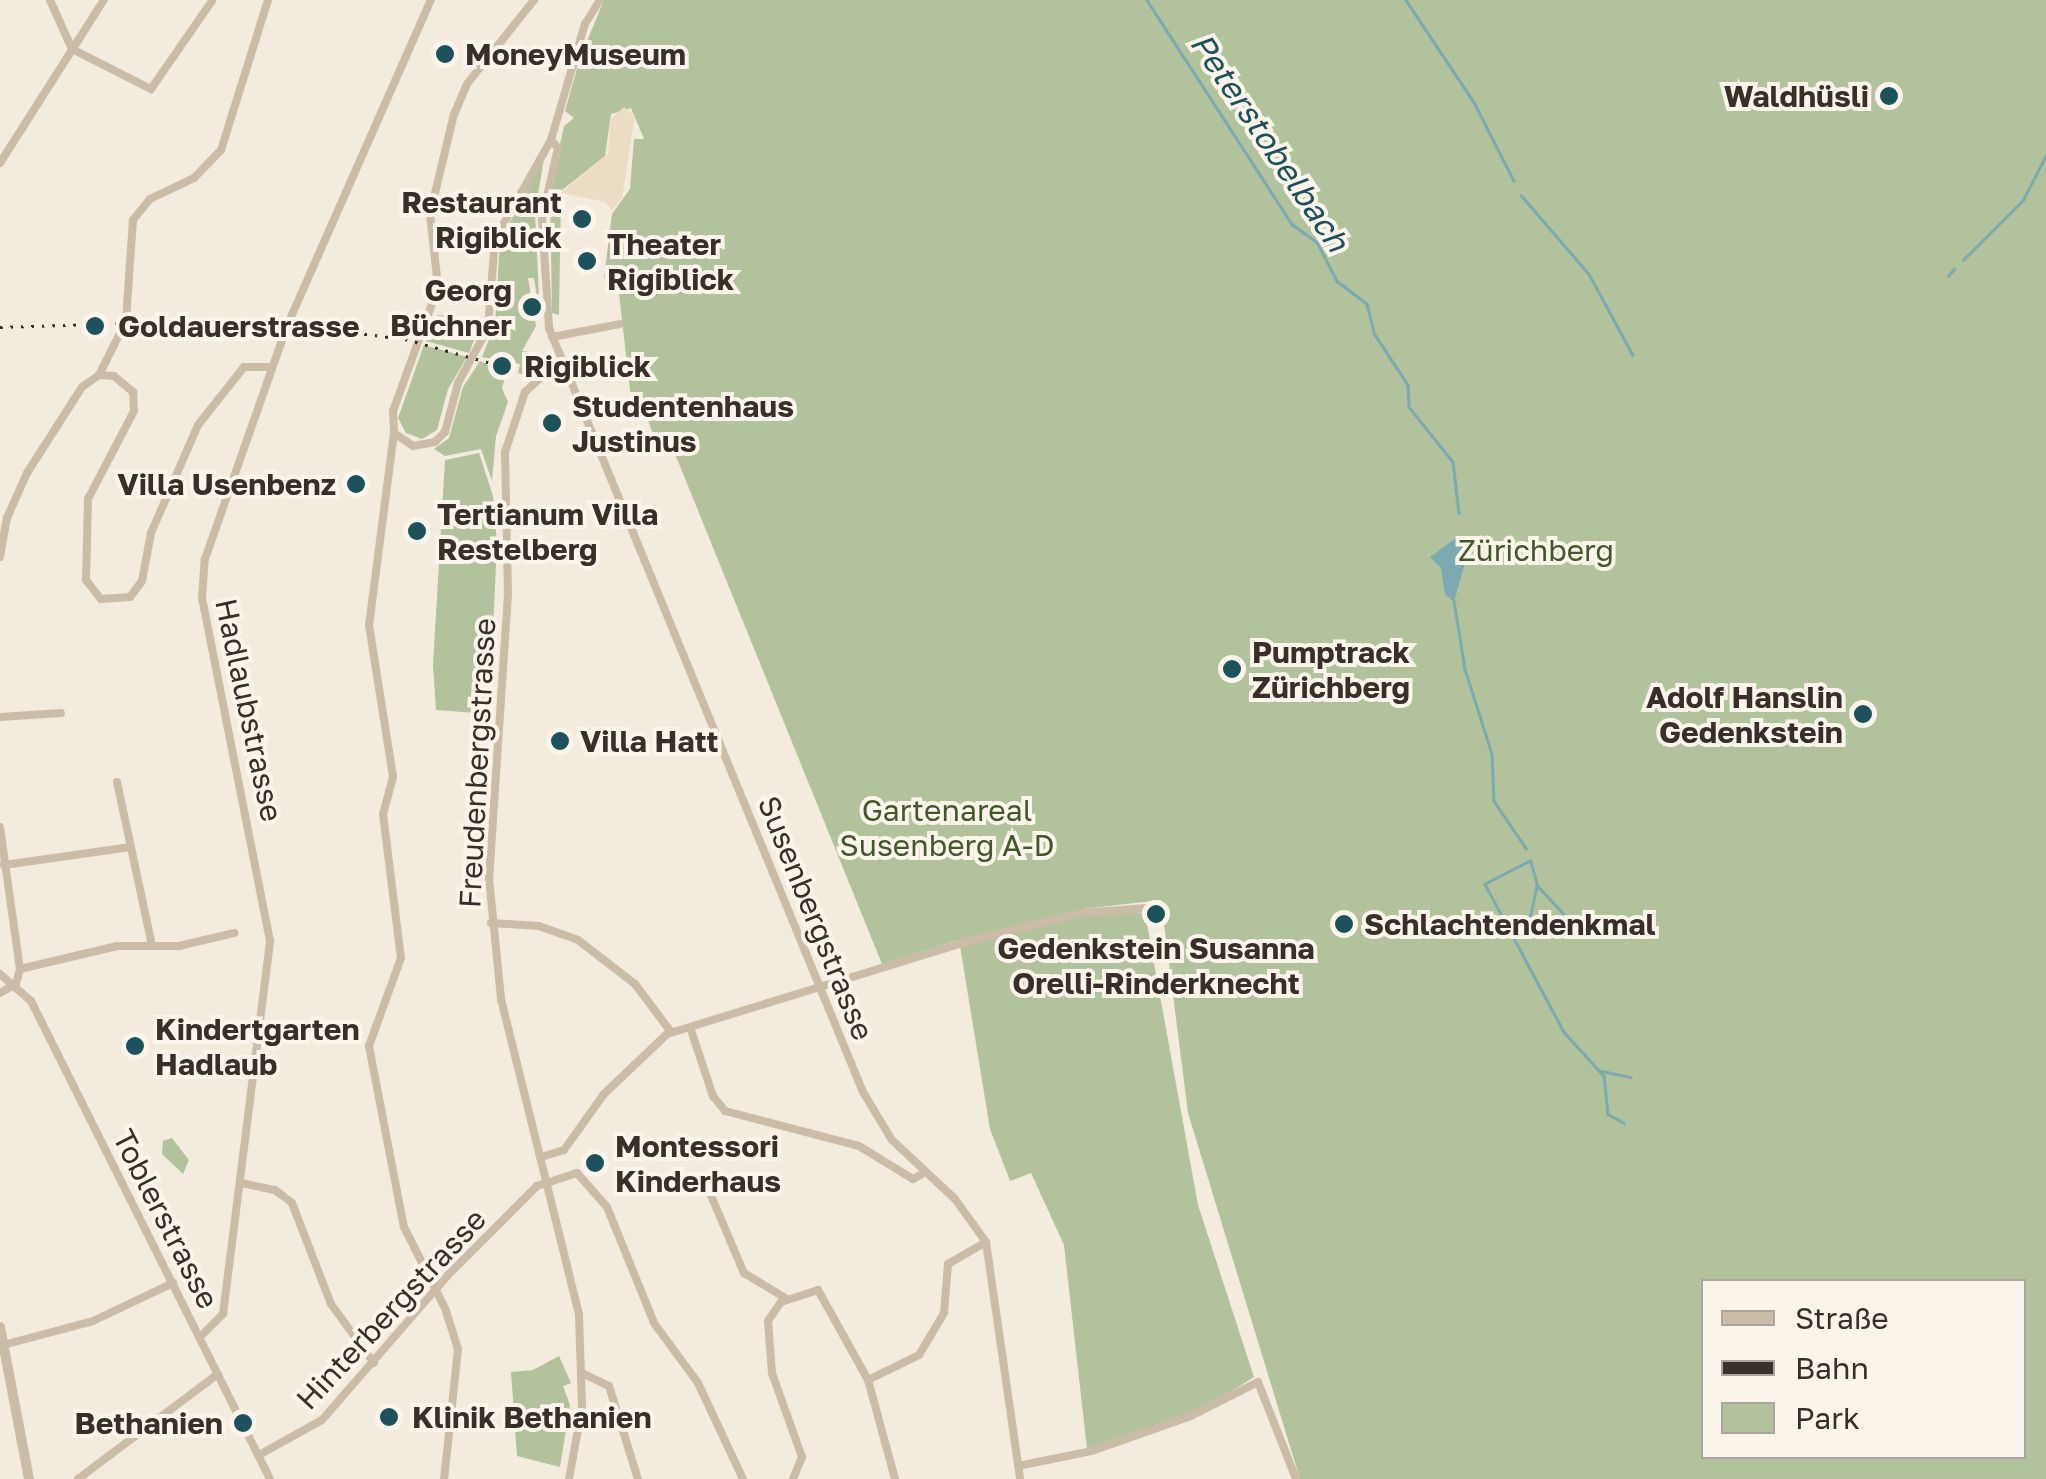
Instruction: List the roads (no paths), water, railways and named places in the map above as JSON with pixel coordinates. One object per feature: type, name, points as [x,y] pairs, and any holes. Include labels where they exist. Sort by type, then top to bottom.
[{"type":"street","points":[[50,0],[72,49],[151,89],[212,2]]},
{"type":"street","points":[[0,164],[104,0]]},
{"type":"street","points":[[0,558],[7,518],[27,472],[82,387],[98,375],[121,331],[127,314],[132,220],[150,199],[194,178],[221,150],[268,0]]},
{"type":"street","name":"Hadlaubstrasse","points":[[200,1337],[223,1314],[269,924],[201,582],[271,367],[431,0]]},
{"type":"street","points":[[444,1479],[460,1372],[456,1335],[404,1227],[369,1046],[401,958],[383,814],[393,777],[368,625],[400,383],[438,288],[430,214],[454,114],[467,84],[534,0]]},
{"type":"street","points":[[394,433],[422,446],[445,432],[458,383],[488,328],[495,239],[552,140],[585,24],[600,0]]},
{"type":"street","name":"Susenbergstrasse","points":[[552,140],[558,148],[542,219],[552,336],[870,1105],[924,1173],[955,1199],[986,1242],[1020,1479]]},
{"type":"street","points":[[552,336],[620,324]]},
{"type":"street","name":"Freudenbergstrasse","points":[[561,359],[525,392],[505,452],[508,594],[491,923],[502,998],[573,1285],[582,1373],[569,1479]]},
{"type":"street","points":[[98,375],[122,380],[135,400],[92,487],[84,521],[88,586],[101,599],[118,602],[142,582],[151,533],[212,402],[248,365],[271,367]]},
{"type":"street","points":[[0,717],[61,713]]},
{"type":"street","points":[[117,782],[152,945]]},
{"type":"street","points":[[0,827],[2,865],[20,969],[16,984],[0,993]]},
{"type":"street","points":[[2,865],[131,847]]},
{"type":"street","points":[[541,1157],[564,1150],[604,1094],[671,1032],[691,1030],[820,987],[1046,921],[1146,908]]},
{"type":"street","points":[[491,923],[540,926],[578,940],[635,984],[671,1032]]},
{"type":"street","points":[[20,969],[126,944],[152,945],[234,933]]},
{"type":"street","points":[[0,974],[16,984]]},
{"type":"street","name":"Toblerstrasse","points":[[16,984],[32,1001],[270,1479]]},
{"type":"street","points":[[691,1030],[712,1096],[725,1111],[859,1146],[913,1179],[924,1173]]},
{"type":"street","points":[[547,1181],[580,1173],[599,1195],[654,1323],[698,1383],[742,1479]]},
{"type":"street","name":"Hinterbergstrasse","points":[[259,1456],[309,1431],[374,1363],[435,1290],[547,1181]]},
{"type":"street","points":[[241,1183],[274,1190],[292,1203],[331,1304],[374,1363]]},
{"type":"street","points":[[707,1186],[744,1272],[788,1299]]},
{"type":"street","points":[[868,1380],[919,1355],[944,1313],[948,1264],[986,1242]]},
{"type":"street","points":[[4,1345],[93,1321],[173,1284]]},
{"type":"street","points":[[793,1479],[802,1457],[780,1404],[767,1337],[773,1311],[788,1299],[824,1292],[868,1380],[894,1479]]},
{"type":"street","points":[[0,1326],[30,1479]]},
{"type":"street","points":[[582,1373],[609,1386],[638,1479]]},
{"type":"street","points":[[78,1479],[218,1374]]},
{"type":"street","points":[[1018,1466],[1142,1434],[1258,1382],[1296,1479]]},
{"type":"street","points":[[0,1399],[13,1395]]},
{"type":"water","points":[[1456,538],[1469,549],[1454,602],[1445,594],[1441,568],[1430,557]]},
{"type":"waterway","name":"Peterstobelbach","points":[[1147,0],[1292,224],[1317,242],[1337,281],[1367,304],[1374,333],[1408,385],[1409,407],[1453,462],[1459,513]]},
{"type":"waterway","points":[[1406,0],[1475,104],[1514,181]]},
{"type":"waterway","points":[[1963,260],[2023,200],[2046,155]]},
{"type":"waterway","points":[[1521,195],[1589,274],[1633,355]]},
{"type":"waterway","points":[[1948,276],[1954,269]]},
{"type":"waterway","name":"Peterstobelbach","points":[[1454,601],[1465,669],[1492,754],[1494,801],[1526,848]]},
{"type":"waterway","name":"Peterstobelbach","points":[[1530,917],[1537,885],[1530,861],[1485,884],[1564,1032],[1604,1076],[1608,1114],[1624,1123]]},
{"type":"waterway","points":[[1537,885],[1576,927]]},
{"type":"waterway","points":[[1602,1071],[1630,1077]]},
{"type":"railway","points":[[0,327],[250,319],[405,339],[502,366]]},
{"type":"place","name":"MoneyMuseum","points":[[445,54]]},
{"type":"place","name":"Waldhüsli","points":[[1889,96]]},
{"type":"place","name":"Restaurant Rigiblick","points":[[582,219]]},
{"type":"place","name":"Theater Rigiblick","points":[[587,261]]},
{"type":"place","name":"Georg Büchner","points":[[532,307]]},
{"type":"place","name":"Goldauerstrasse","points":[[95,326]]},
{"type":"place","name":"Rigiblick","points":[[502,366]]},
{"type":"place","name":"Studentenhaus Justinus","points":[[552,423]]},
{"type":"place","name":"Villa Usenbenz","points":[[356,484]]},
{"type":"place","name":"Tertianum Villa Restelberg","points":[[417,531]]},
{"type":"place","name":"Pumptrack Zürichberg","points":[[1232,669]]},
{"type":"place","name":"Adolf Hanslin Gedenkstein","points":[[1863,714]]},
{"type":"place","name":"Villa Hatt","points":[[560,741]]},
{"type":"place","name":"Gedenkstein Susanna Orelli-Rinderknecht","points":[[1156,914]]},
{"type":"place","name":"Schlachtendenkmal","points":[[1344,924]]},
{"type":"place","name":"Kindertgarten Hadlaub","points":[[135,1046]]},
{"type":"place","name":"Montessori Kinderhaus","points":[[595,1163]]},
{"type":"place","name":"Klinik Bethanien","points":[[389,1417]]},
{"type":"place","name":"Bethanien","points":[[243,1423]]},
{"type":"park label","name":"Zürichberg","points":[[1536,550]]},
{"type":"park label","name":"Gartenareal Susenberg A-D","points":[[947,827]]}]
